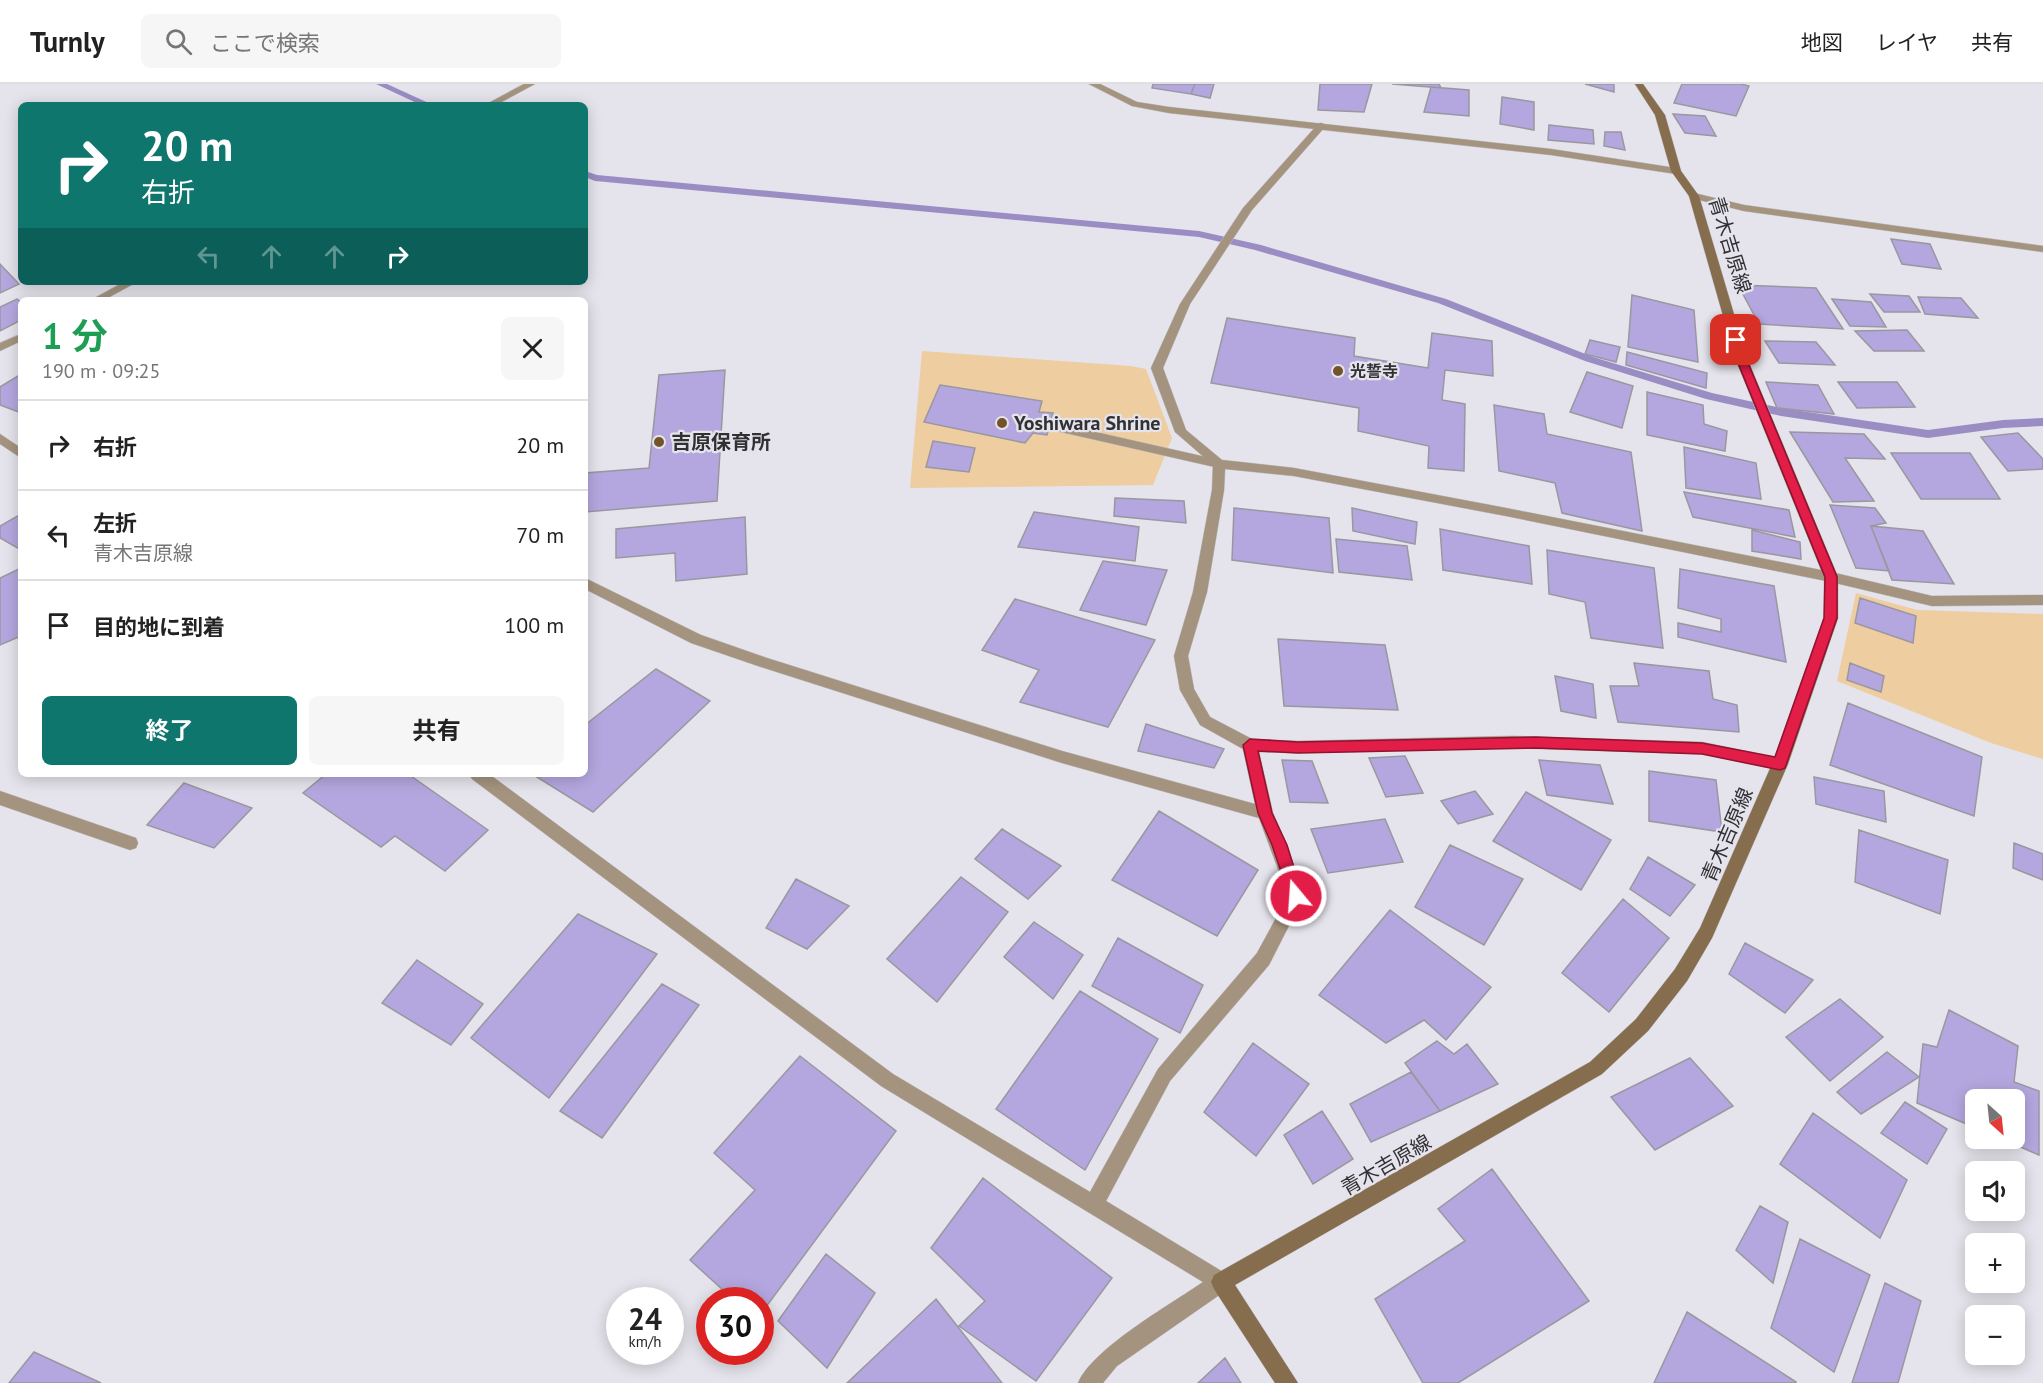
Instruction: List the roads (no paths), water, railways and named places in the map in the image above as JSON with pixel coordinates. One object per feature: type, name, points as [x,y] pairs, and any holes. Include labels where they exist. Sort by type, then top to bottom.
[{"type":"main road","name":"青木吉原線","points":[[1221,1282],[1596,1068],[1642,1025],[1681,975],[1706,933],[1780,764],[1831,618],[1831,577],[1741,358],[1694,196],[1677,171],[1660,115],[1639,84]]},
{"type":"main road","points":[[1221,1282],[1287,1383]]},
{"type":"street","points":[[495,102],[531,84]]},
{"type":"street","points":[[1093,84],[1135,104],[1169,110],[1551,152],[1677,171]]},
{"type":"street","points":[[1219,464],[1181,432],[1156,368],[1185,304],[1248,208],[1321,126]]},
{"type":"street","points":[[1694,196],[1744,208],[2043,249]]},
{"type":"street","points":[[102,297],[126,285]]},
{"type":"street","points":[[0,348],[18,339]]},
{"type":"street","points":[[1056,427],[1219,464],[1294,472],[1518,514],[1831,577],[1932,601],[2043,600]]},
{"type":"street","points":[[0,438],[18,452]]},
{"type":"street","points":[[1219,464],[1218,490],[1200,592],[1180,656],[1187,690],[1205,721],[1250,745],[1298,747],[1536,742],[1702,748],[1780,764]]},
{"type":"street","points":[[588,585],[696,639],[763,662],[1062,757],[1265,813]]},
{"type":"street","points":[[1093,1204],[1164,1075],[1263,959],[1296,896],[1279,845],[1265,813],[1250,745]]},
{"type":"street","points":[[481,777],[887,1080],[1221,1282],[1110,1359],[1089,1383]]},
{"type":"street","points":[[0,798],[130,843]]},
{"type":"waterway","points":[[380,84],[422,102]]},
{"type":"waterway","points":[[588,175],[595,178],[1199,234],[1257,247],[1442,301],[1589,359],[1710,396],[1781,412],[1928,434],[2003,424],[2043,422]]},
{"type":"place","name":"光誓寺","points":[[1338,371]]},
{"type":"place","name":"Yoshiwara Shrine","points":[[1002,423]]},
{"type":"place","name":"吉原保育所","points":[[659,442]]}]
